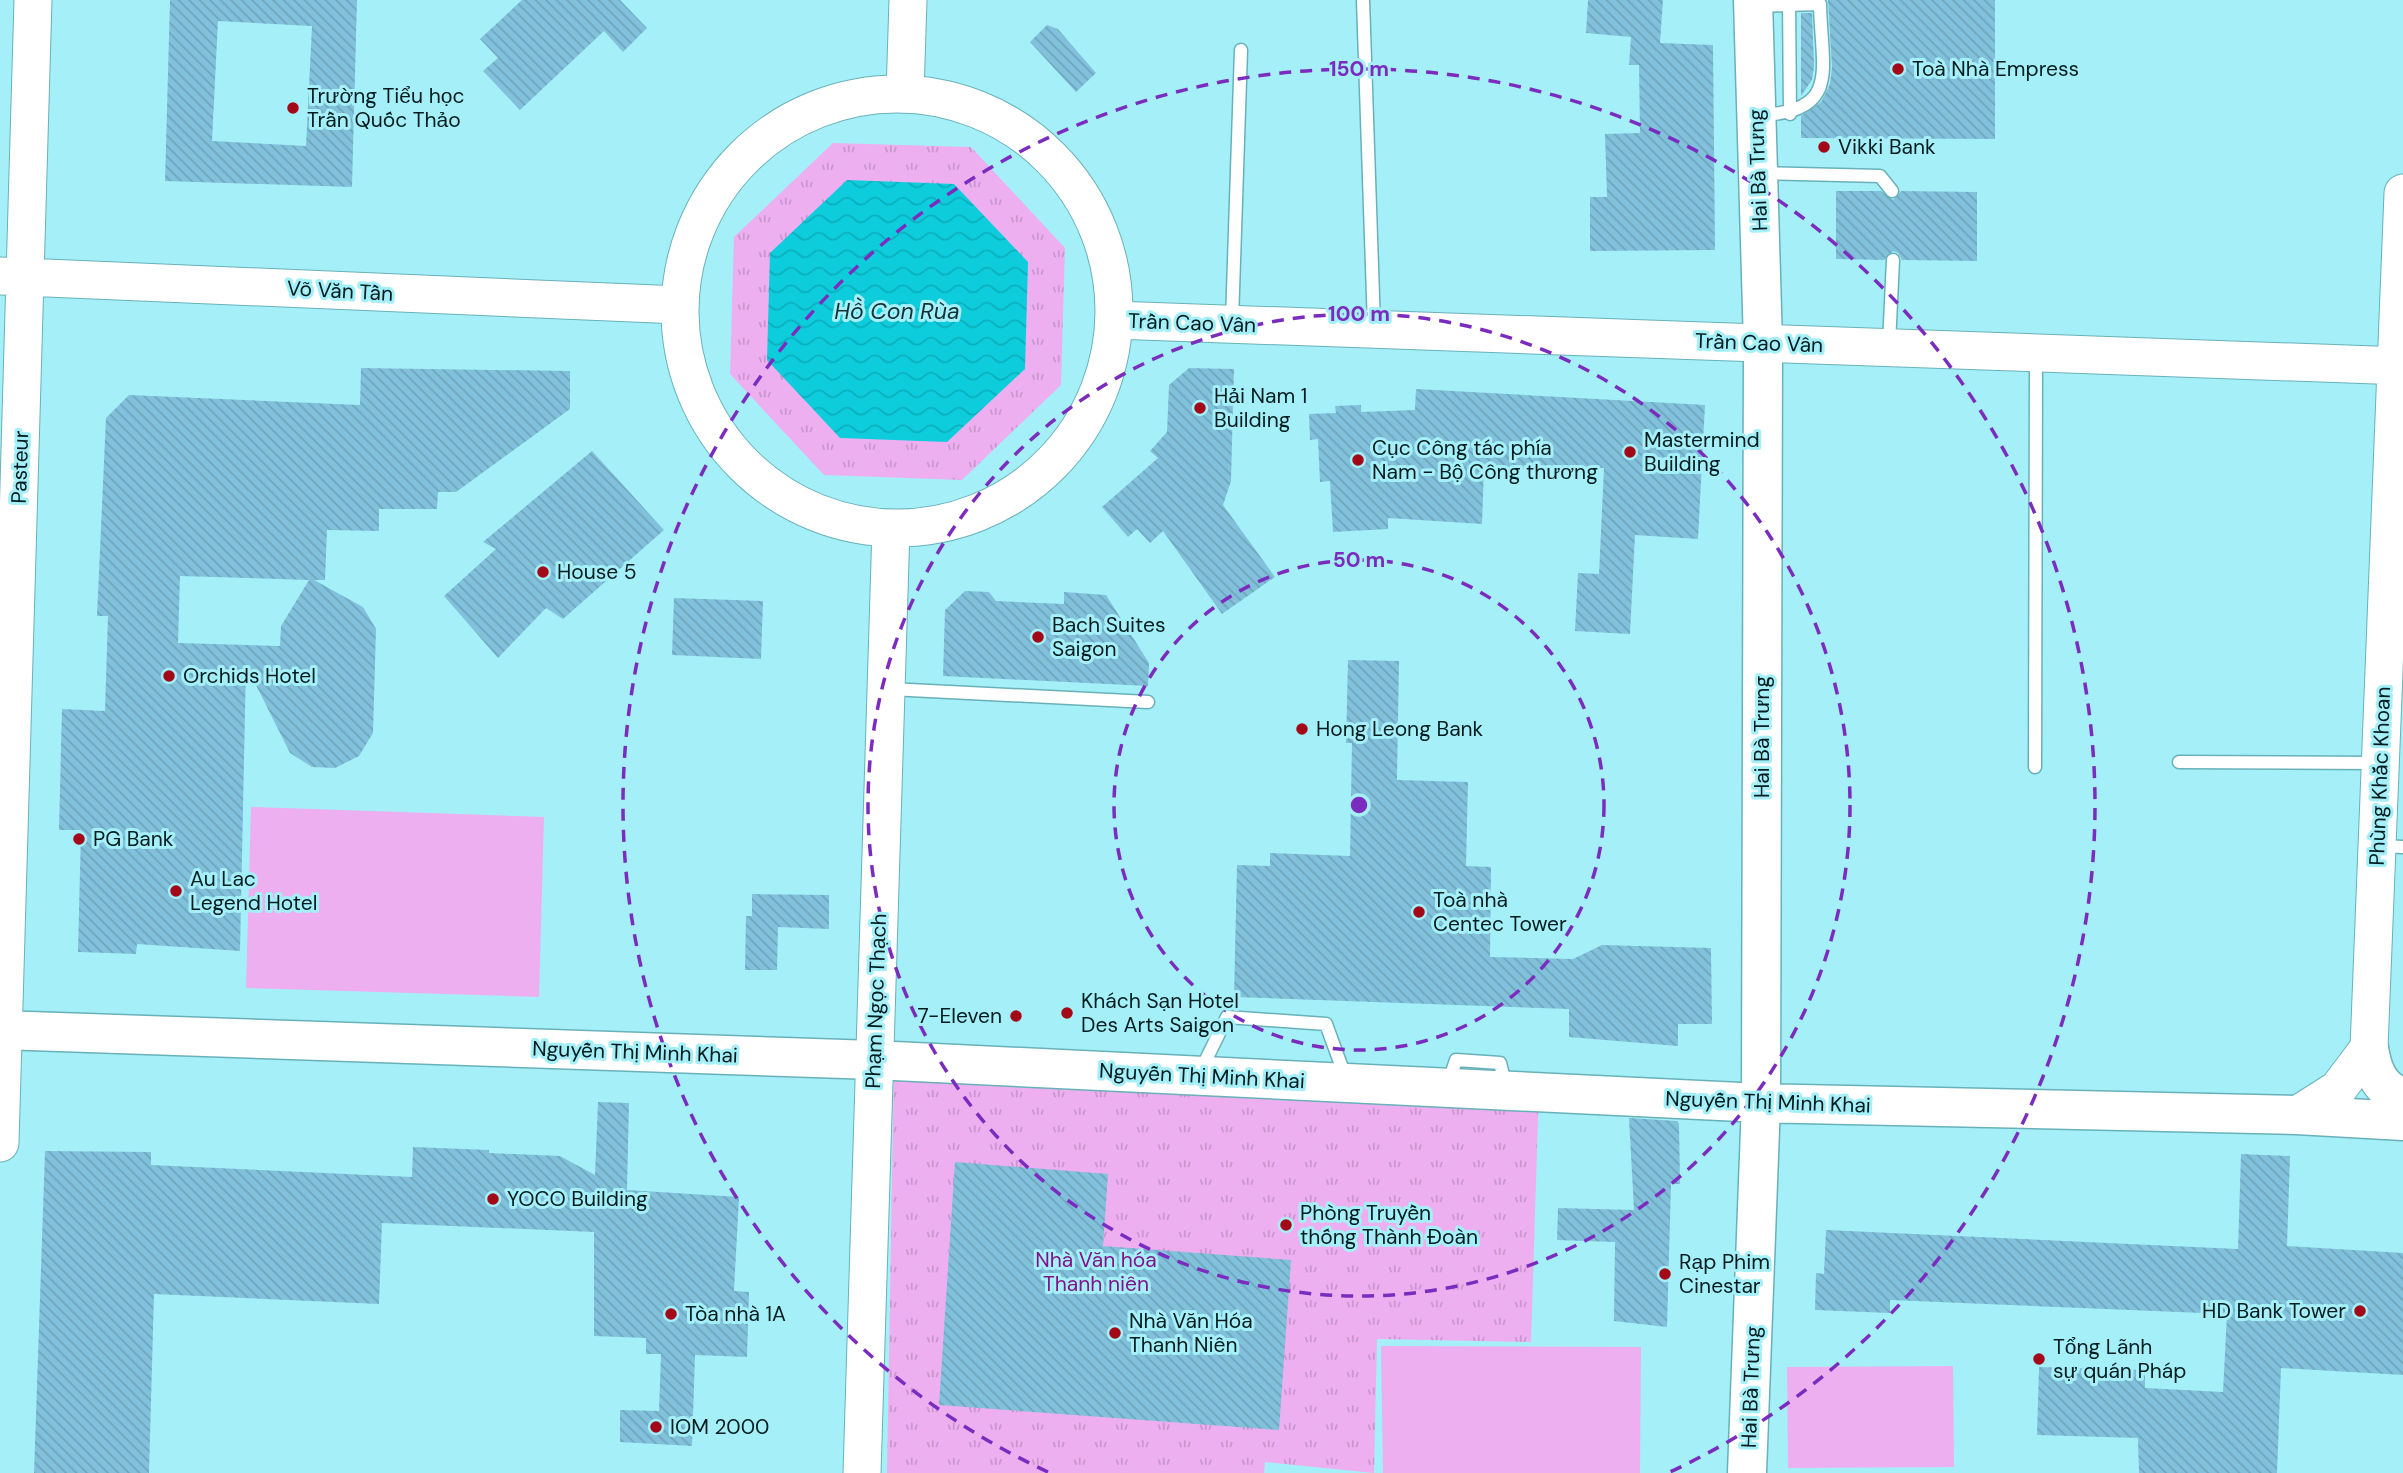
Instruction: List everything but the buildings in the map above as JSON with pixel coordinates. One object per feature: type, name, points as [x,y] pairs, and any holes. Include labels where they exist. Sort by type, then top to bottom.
[{"type":"main road","name":"Pasteur","points":[[0,1143],[13,276],[33,0]]},
{"type":"main road","points":[[905,94],[908,0]]},
{"type":"main road","name":"Hai Bà Trưng","points":[[1748,1473],[1761,1103],[1763,344],[1758,172],[1773,114],[1771,2]]},
{"type":"main road","points":[[905,94],[939,98],[972,107],[1003,122],[1056,164],[1078,191],[1094,221],[1106,253],[1113,286],[1114,320],[1111,354],[1088,418],[1045,471],[1009,498],[958,520],[925,527],[891,528],[857,524],[825,515],[784,495],[739,460],[707,413],[689,372],[682,339],[680,305],[692,237],[713,196],[748,152],[775,131],[805,114],[837,102],[871,95],[905,94]]},
{"type":"main road","name":"Phùng Khắc Khoan","points":[[2369,1048],[2390,846],[2381,763],[2394,634],[2403,193]]},
{"type":"main road","name":"Võ Văn Tần","points":[[13,276],[680,305]]},
{"type":"main road","name":"Trần Cao Vân","points":[[1114,320],[2400,366]]},
{"type":"main road","name":"Phạm Ngọc Thạch","points":[[862,1473],[891,528]]},
{"type":"main road","name":"Nguyễn Thị Minh Khai","points":[[1,1030],[874,1060],[1761,1103],[2297,1115],[2403,1121]]},
{"type":"main road","points":[[2369,1048],[2372,1066],[2381,1084],[2403,1096]]},
{"type":"main road","points":[[2297,1115],[2338,1089],[2369,1048]]},
{"type":"lane","points":[[1363,0],[1374,329]]},
{"type":"lane","points":[[1771,2],[1820,4],[1821,89],[1813,101],[1773,114]]},
{"type":"lane","points":[[1232,325],[1241,51]]},
{"type":"lane","points":[[1758,172],[1880,176],[1892,191]]},
{"type":"lane","points":[[1889,348],[1893,260]]},
{"type":"lane","points":[[2035,767],[2036,353]]},
{"type":"lane","points":[[886,689],[1148,702]]},
{"type":"lane","points":[[2179,762],[2381,763]]},
{"type":"lane","points":[[1199,1076],[1227,1017],[1326,1024],[1348,1082]]},
{"type":"green space","name":"Hồ Con Rùa","points":[[833,143],[971,147],[1065,248],[1061,385],[962,480],[824,475],[730,374],[734,237]]},
{"type":"green space","points":[[251,807],[544,817],[539,997],[246,988]]},
{"type":"green space","name":"Nhà Văn hóa Thanh niên","points":[[894,1062],[1539,1087],[1531,1342],[1377,1339],[1374,1473],[1265,1462],[1264,1473],[887,1473]]},
{"type":"green space","points":[[1381,1346],[1641,1347],[1640,1473],[1383,1473]]},
{"type":"green space","points":[[1953,1366],[1954,1467],[1788,1468],[1787,1367]]},
{"type":"water","name":"Hồ Con Rùa","points":[[847,180],[954,184],[1028,262],[1025,369],[947,442],[840,438],[767,360],[770,253]]},
{"type":"place","name":"Toà Nhà Empress","points":[[1898,69]]},
{"type":"place","name":"Trường Tiểu học Trần Quốc Thảo","points":[[293,108]]},
{"type":"place","name":"Vikki Bank","points":[[1824,147]]},
{"type":"place","name":"Hải Nam 1 Building","points":[[1200,408]]},
{"type":"place","name":"Mastermind Building","points":[[1630,452]]},
{"type":"place","name":"Cục Công tác phía Nam - Bộ Công thương","points":[[1358,460]]},
{"type":"place","name":"House 5","points":[[543,572]]},
{"type":"place","name":"Bach Suites Saigon","points":[[1038,637]]},
{"type":"place","name":"Orchids Hotel","points":[[169,676]]},
{"type":"place","name":"Hong Leong Bank","points":[[1302,729]]},
{"type":"place","name":"PG Bank","points":[[79,839]]},
{"type":"place","name":"Au Lac Legend Hotel","points":[[176,891]]},
{"type":"place","name":"Toà nhà Centec Tower","points":[[1419,912]]},
{"type":"place","name":"Khách Sạn Hotel Des Arts Saigon","points":[[1067,1013]]},
{"type":"place","name":"7-Eleven","points":[[1016,1016]]},
{"type":"place","name":"YOCO Building","points":[[493,1199]]},
{"type":"place","name":"Phòng Truyền thống Thành Đoàn","points":[[1286,1225]]},
{"type":"place","name":"Rạp Phim Cinestar","points":[[1665,1274]]},
{"type":"place","name":"HD Bank Tower","points":[[2360,1311]]},
{"type":"place","name":"Tòa nhà 1A","points":[[671,1314]]},
{"type":"place","name":"Nhà Văn Hóa Thanh Niên","points":[[1115,1333]]},
{"type":"place","name":"Tổng Lãnh sự quán Pháp","points":[[2039,1359]]},
{"type":"place","name":"IOM 2000","points":[[656,1427]]}]
